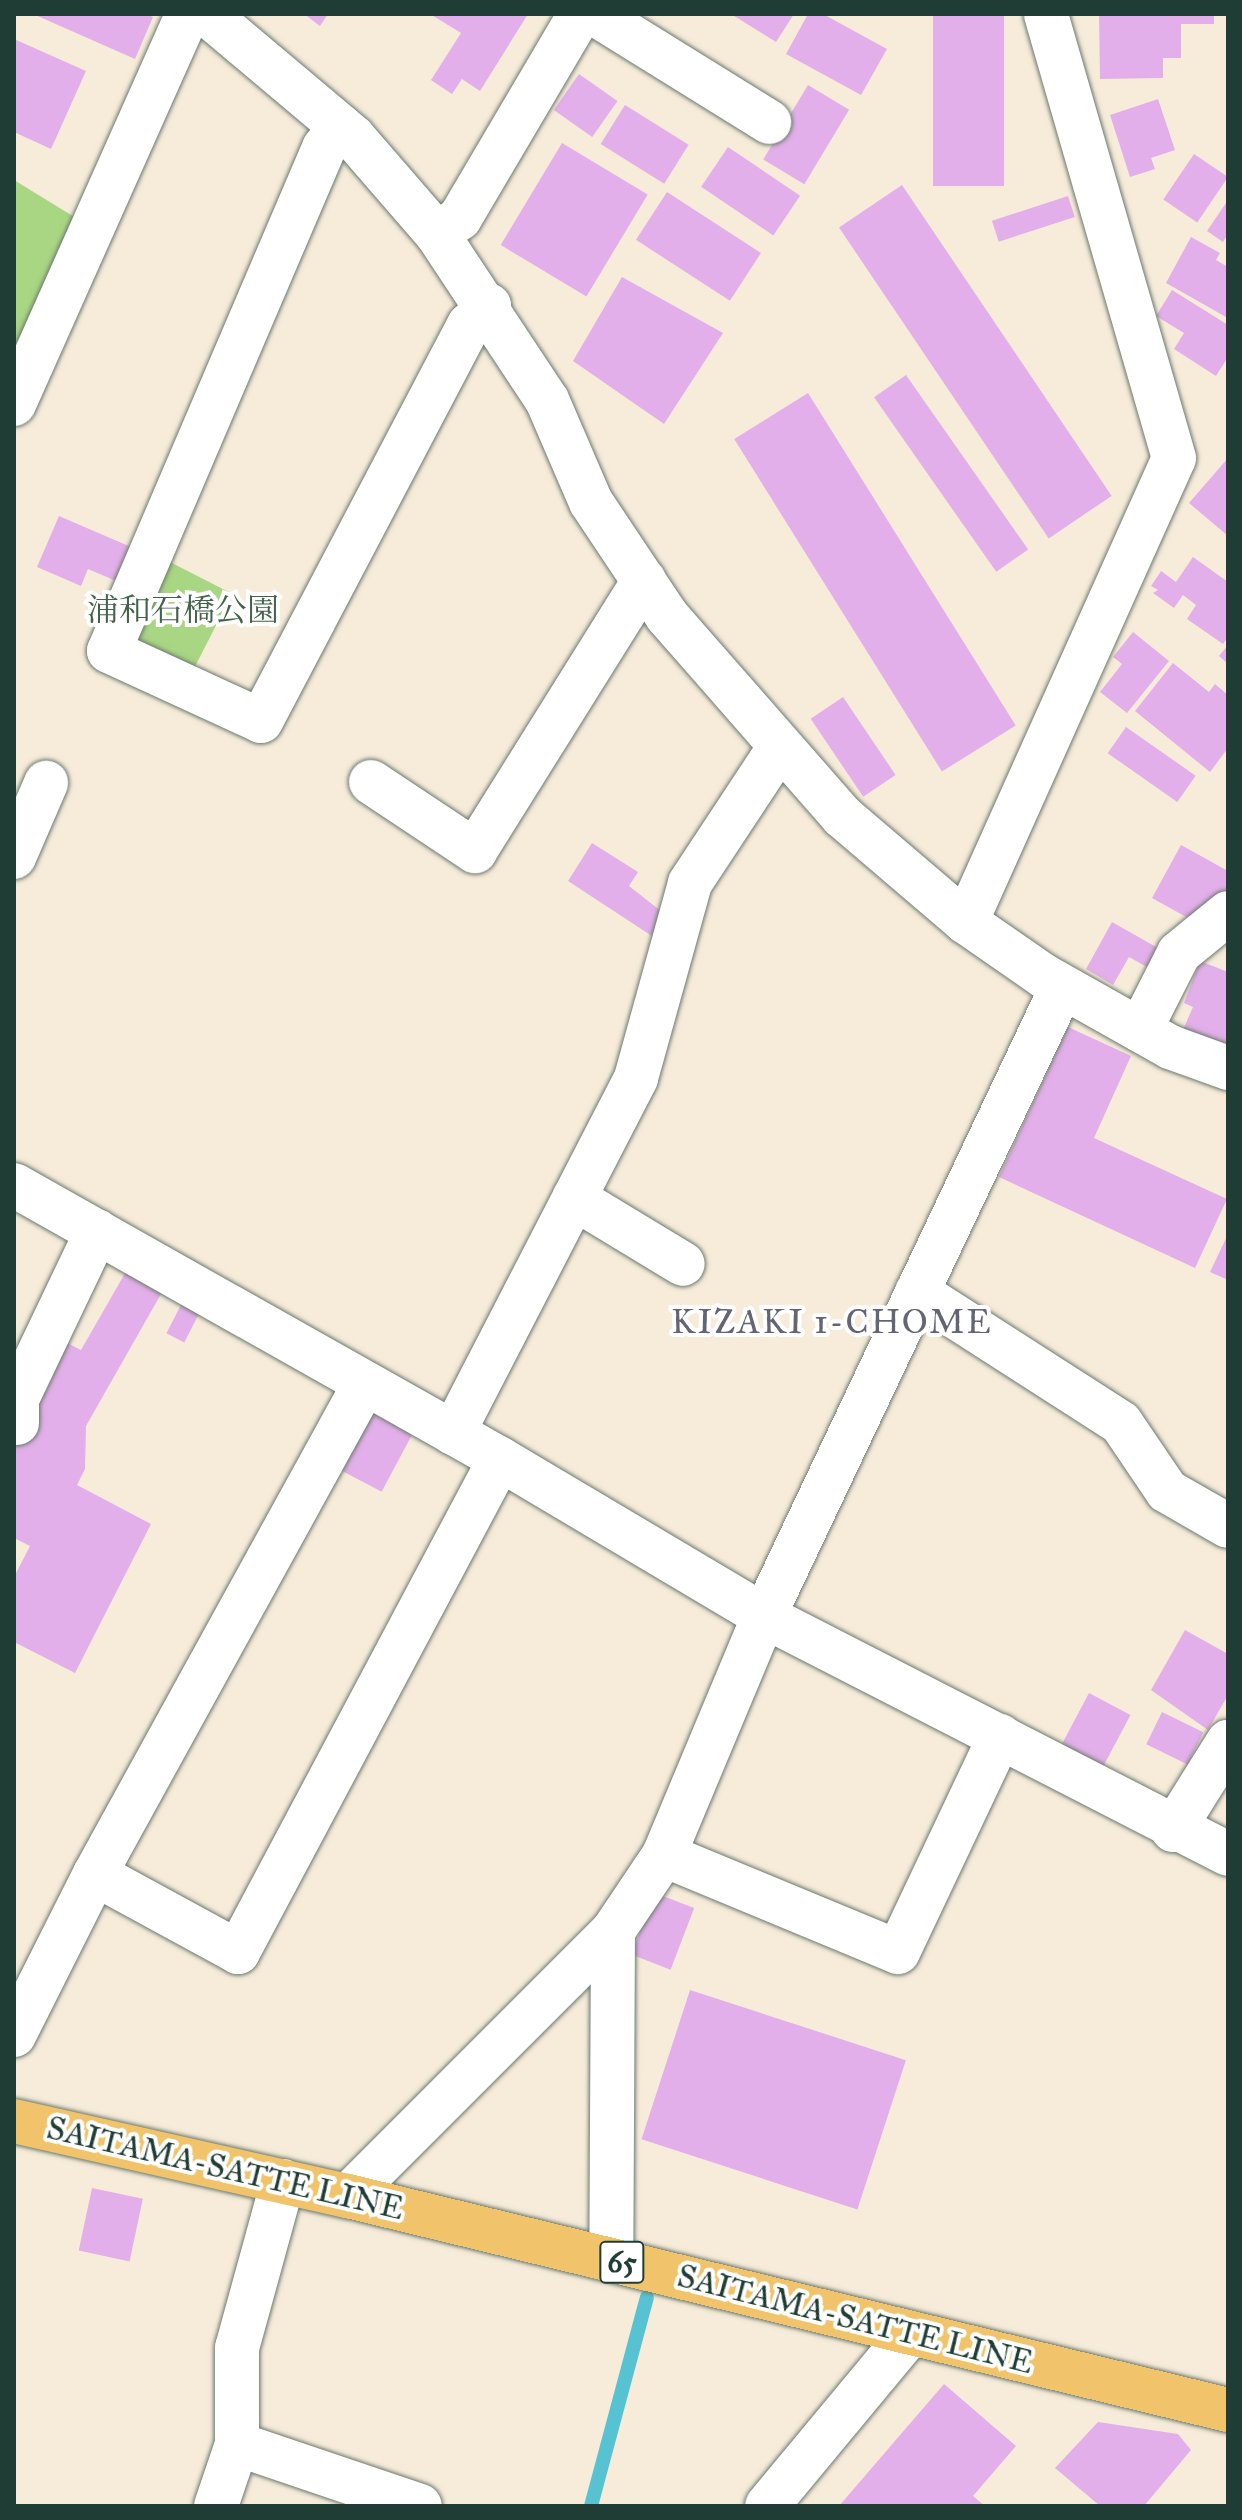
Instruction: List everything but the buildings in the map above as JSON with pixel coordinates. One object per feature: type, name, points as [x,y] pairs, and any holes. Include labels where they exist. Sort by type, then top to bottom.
[{"type":"main road","name":"SAITAMA-SATTE LINE","points":[[14,2121],[348,2196],[909,2335],[1228,2410]]},
{"type":"street","points":[[14,404],[188,14]]},
{"type":"street","points":[[207,14],[249,46],[340,126],[437,234],[489,306],[547,400],[591,502],[644,581],[779,748],[842,816],[966,922],[1062,987],[1140,1030],[1228,1068]]},
{"type":"street","points":[[437,234],[460,218],[580,14]]},
{"type":"street","points":[[595,14],[769,122]]},
{"type":"street","points":[[966,922],[1174,458],[1046,14]]},
{"type":"street","points":[[340,126],[324,148],[109,651],[261,721],[469,325],[489,306]]},
{"type":"street","points":[[371,782],[475,851],[644,581]]},
{"type":"street","points":[[453,1433],[636,1078],[690,883],[779,748]]},
{"type":"street","points":[[14,857],[46,783]]},
{"type":"street","points":[[1140,1030],[1179,953],[1228,913]]},
{"type":"street","points":[[348,2196],[613,1931],[664,1855],[764,1616],[1062,987]]},
{"type":"street","points":[[14,1185],[500,1459],[764,1616],[1000,1736],[1173,1830],[1228,1854]]},
{"type":"street","points":[[574,1198],[683,1264]]},
{"type":"street","points":[[17,1423],[17,1399],[97,1231]]},
{"type":"street","points":[[917,1292],[1121,1423],[1167,1491],[1228,1526]]},
{"type":"street","points":[[14,2035],[95,1874],[365,1383]]},
{"type":"street","points":[[95,1874],[238,1952],[500,1459]]},
{"type":"street","points":[[664,1855],[898,1952],[1000,1736]]},
{"type":"street","points":[[1173,1830],[1228,1742]]},
{"type":"street","points":[[611,2259],[613,1931]]},
{"type":"street","points":[[216,2506],[237,2444],[237,2348],[283,2181]]},
{"type":"street","points":[[767,2506],[909,2335]]},
{"type":"street","points":[[237,2444],[420,2506]]},
{"type":"green space","points":[[14,180],[76,218],[14,355]]},
{"type":"green space","name":"浦和石橋公園","points":[[168,561],[232,594],[189,679],[124,647]]},
{"type":"waterway","points":[[591,2506],[647,2297]]},
{"type":"district","name":"KIZAKI 1-CHOME","points":[[832,1322]]}]
